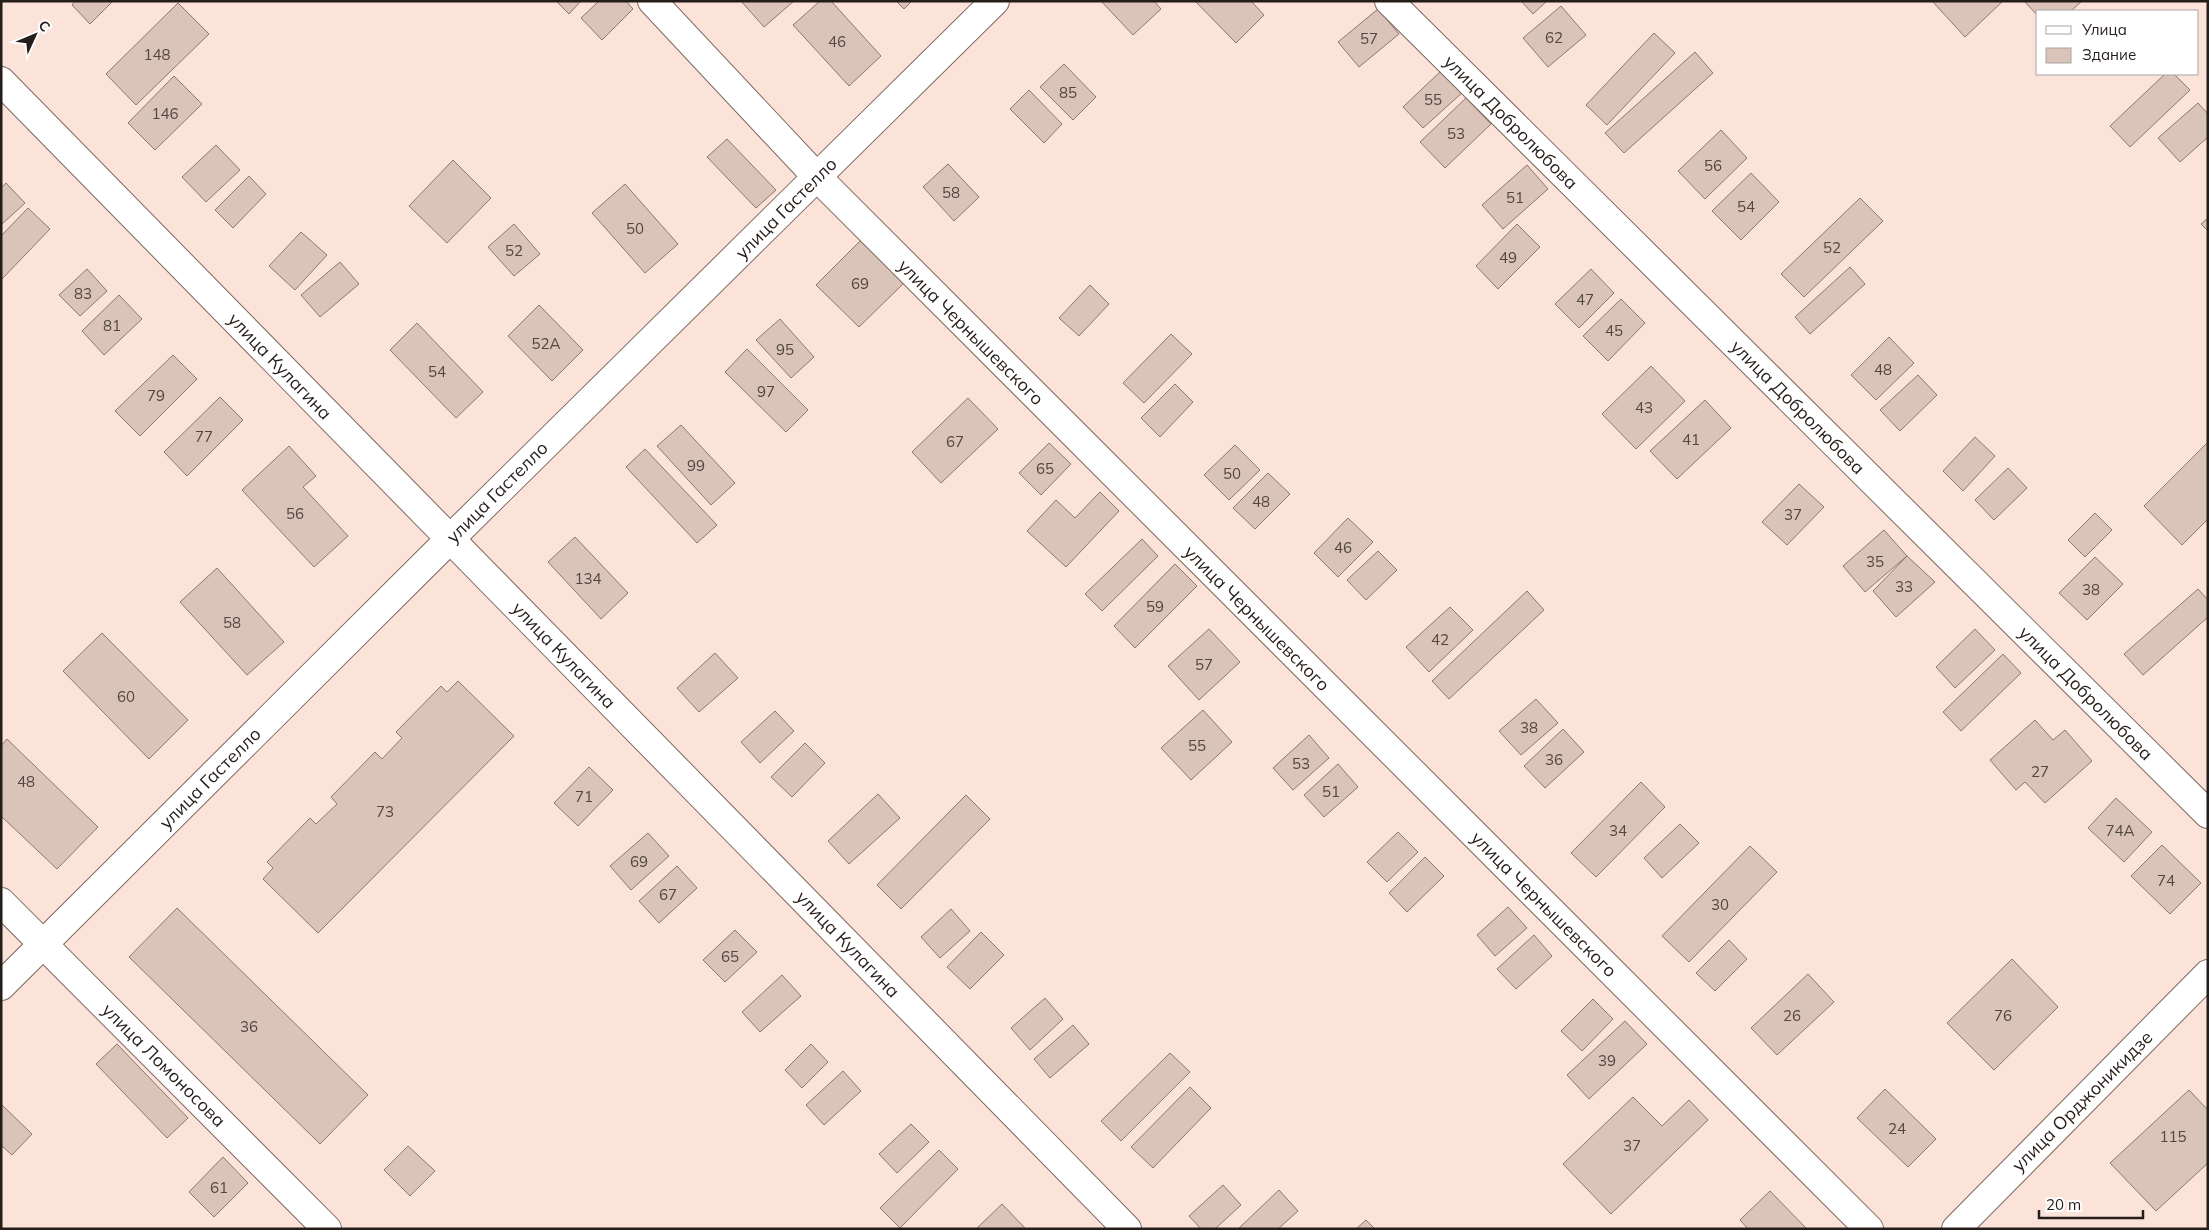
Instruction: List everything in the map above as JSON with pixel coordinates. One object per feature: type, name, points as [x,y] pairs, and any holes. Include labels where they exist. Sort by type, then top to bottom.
[{"type":"street","name":"улица Чернышевского","points":[[652,1],[817,178],[1869,1229]]},
{"type":"street","name":"улица Гастелло","points":[[1,986],[450,539],[996,1]]},
{"type":"street","name":"улица Добролюбова","points":[[1389,1],[2208,814]]},
{"type":"street","name":"улица Кулагина","points":[[1,81],[1127,1229]]},
{"type":"street","name":"улица Ломоносова","points":[[1,902],[327,1229]]},
{"type":"street","name":"улица Орджоникидзе","points":[[1956,1229],[2208,974]]},
{"type":"building","points":[[75,1],[113,1],[90,24],[72,5]]},
{"type":"building","points":[[556,1],[581,1],[569,14]]},
{"type":"building","points":[[599,1],[626,1],[633,9],[602,40],[581,18]]},
{"type":"building","points":[[741,1],[794,1],[764,27]]},
{"type":"building","points":[[820,1],[831,1],[881,56],[849,86],[793,25]]},
{"type":"building","points":[[896,1],[912,1],[904,9]]},
{"type":"building","points":[[1101,1],[1154,1],[1161,9],[1133,35]]},
{"type":"building","points":[[1195,1],[1251,1],[1264,15],[1236,43]]},
{"type":"building","points":[[1521,1],[1547,1],[1533,14]]},
{"type":"building","points":[[1932,1],[2003,1],[1965,37]]},
{"type":"building","points":[[2024,1],[2082,1],[2072,10],[2036,10],[2036,14]]},
{"type":"building","points":[[178,3],[209,34],[136,105],[106,74]]},
{"type":"building","points":[[1561,6],[1586,35],[1548,67],[1523,38]]},
{"type":"building","points":[[1378,9],[1399,34],[1359,67],[1338,42]]},
{"type":"building","points":[[1654,33],[1675,53],[1607,125],[1586,105]]},
{"type":"building","points":[[1695,52],[1713,73],[1624,153],[1605,133]]},
{"type":"building","points":[[1064,64],[1096,97],[1073,120],[1040,87]]},
{"type":"building","points":[[1442,70],[1463,92],[1423,128],[1403,107]]},
{"type":"building","points":[[2164,75],[2175,75],[2190,90],[2130,147],[2110,126]]},
{"type":"building","points":[[174,76],[202,104],[155,150],[128,123]]},
{"type":"building","points":[[1029,90],[1062,124],[1044,143],[1010,109]]},
{"type":"building","points":[[1466,98],[1491,124],[1445,168],[1420,142]]},
{"type":"building","points":[[2198,103],[2208,114],[2208,137],[2180,162],[2158,138]]},
{"type":"building","points":[[1721,130],[1747,158],[1705,199],[1678,171]]},
{"type":"building","points":[[727,139],[776,190],[756,208],[707,157]]},
{"type":"building","points":[[216,145],[240,170],[206,202],[182,177]]},
{"type":"building","points":[[453,160],[491,198],[447,243],[409,206]]},
{"type":"building","points":[[948,164],[979,197],[954,221],[923,187]]},
{"type":"building","points":[[1527,165],[1548,189],[1503,229],[1482,205]]},
{"type":"building","points":[[1751,173],[1779,202],[1741,240],[1712,211]]},
{"type":"building","points":[[249,176],[266,194],[233,228],[215,210]]},
{"type":"building","points":[[6,183],[25,203],[1,225],[1,188]]},
{"type":"building","points":[[625,184],[678,244],[645,273],[592,213]]},
{"type":"building","points":[[1860,198],[1883,221],[1804,297],[1781,274]]},
{"type":"building","points":[[28,208],[50,229],[1,280],[1,236]]},
{"type":"building","points":[[2208,218],[2208,231],[2201,224]]},
{"type":"building","points":[[514,224],[540,254],[514,276],[488,247]]},
{"type":"building","points":[[1517,224],[1540,247],[1498,289],[1476,266]]},
{"type":"building","points":[[301,232],[327,255],[295,290],[269,266]]},
{"type":"building","points":[[862,239],[905,282],[859,327],[816,285]]},
{"type":"building","points":[[340,262],[359,284],[320,317],[301,295]]},
{"type":"building","points":[[1850,267],[1865,284],[1810,334],[1795,317]]},
{"type":"building","points":[[87,269],[107,291],[80,316],[59,295]]},
{"type":"building","points":[[1591,269],[1614,293],[1579,328],[1555,304]]},
{"type":"building","points":[[1090,285],[1109,304],[1079,336],[1059,318]]},
{"type":"building","points":[[119,295],[142,319],[104,355],[82,331]]},
{"type":"building","points":[[1621,299],[1645,323],[1608,361],[1583,336]]},
{"type":"building","points":[[539,305],[583,350],[552,381],[508,336]]},
{"type":"building","points":[[780,319],[814,357],[791,378],[756,340]]},
{"type":"building","points":[[417,323],[483,392],[456,418],[390,350]]},
{"type":"building","points":[[1171,334],[1192,354],[1144,403],[1123,383]]},
{"type":"building","points":[[1889,337],[1914,363],[1876,400],[1851,375]]},
{"type":"building","points":[[747,349],[808,410],[786,432],[725,372]]},
{"type":"building","points":[[173,355],[197,379],[140,436],[115,411]]},
{"type":"building","points":[[1651,366],[1685,401],[1636,449],[1602,414]]},
{"type":"building","points":[[1918,375],[1937,395],[1900,431],[1880,410]]},
{"type":"building","points":[[1175,384],[1193,402],[1160,437],[1141,418]]},
{"type":"building","points":[[220,397],[243,420],[187,476],[164,452]]},
{"type":"building","points":[[968,398],[998,429],[941,483],[912,452]]},
{"type":"building","points":[[1705,400],[1731,428],[1677,479],[1650,451]]},
{"type":"building","points":[[681,425],[735,483],[711,505],[657,446]]},
{"type":"building","points":[[1975,437],[1995,456],[1963,491],[1943,471]]},
{"type":"building","points":[[2208,442],[2208,519],[2182,545],[2144,506]]},
{"type":"building","points":[[1049,443],[1071,464],[1041,495],[1019,473]]},
{"type":"building","points":[[1235,445],[1260,470],[1229,500],[1204,475]]},
{"type":"building","points":[[289,446],[316,476],[303,487],[348,536],[314,567],[242,490]]},
{"type":"building","points":[[645,449],[717,525],[697,543],[626,467]]},
{"type":"building","points":[[2008,468],[2027,488],[1994,520],[1975,500]]},
{"type":"building","points":[[1268,473],[1290,494],[1255,529],[1233,508]]},
{"type":"building","points":[[1799,484],[1824,507],[1787,545],[1762,522]]},
{"type":"building","points":[[1100,492],[1119,511],[1066,567],[1027,531],[1056,500],[1075,518]]},
{"type":"building","points":[[2095,513],[2112,530],[2085,557],[2068,540]]},
{"type":"building","points":[[1348,518],[1373,542],[1338,577],[1314,553]]},
{"type":"building","points":[[1884,530],[1907,556],[1865,592],[1843,566]]},
{"type":"building","points":[[575,537],[628,593],[601,619],[548,562]]},
{"type":"building","points":[[1142,539],[1158,556],[1102,611],[1085,594]]},
{"type":"building","points":[[1378,551],[1397,570],[1366,600],[1347,580]]},
{"type":"building","points":[[1907,556],[1935,582],[1896,617],[1873,591]]},
{"type":"building","points":[[2095,557],[2123,584],[2087,620],[2059,593]]},
{"type":"building","points":[[1175,564],[1197,586],[1135,648],[1114,626]]},
{"type":"building","points":[[217,568],[284,642],[247,675],[180,602]]},
{"type":"building","points":[[2198,589],[2208,600],[2208,617],[2143,675],[2124,654]]},
{"type":"building","points":[[1527,591],[1544,610],[1449,699],[1432,681]]},
{"type":"building","points":[[1450,607],[1473,630],[1429,672],[1406,647]]},
{"type":"building","points":[[1209,629],[1240,662],[1199,700],[1168,666]]},
{"type":"building","points":[[1975,629],[1995,650],[1955,688],[1936,667]]},
{"type":"building","points":[[102,633],[188,720],[149,759],[63,671]]},
{"type":"building","points":[[715,653],[738,678],[699,712],[677,688]]},
{"type":"building","points":[[2003,654],[2021,673],[1961,731],[1943,712]]},
{"type":"building","points":[[458,681],[514,736],[318,933],[263,879],[273,868],[267,862],[310,818],[316,824],[337,804],[331,797],[375,752],[382,759],[402,738],[396,732],[441,686],[447,692]]},
{"type":"building","points":[[1536,699],[1558,723],[1521,755],[1499,731]]},
{"type":"building","points":[[1203,710],[1232,742],[1191,780],[1161,748]]},
{"type":"building","points":[[775,711],[794,731],[760,763],[741,742]]},
{"type":"building","points":[[2035,720],[2053,740],[2065,730],[2092,761],[2045,803],[2025,782],[2016,790],[1990,760]]},
{"type":"building","points":[[1563,729],[1584,752],[1545,788],[1524,766]]},
{"type":"building","points":[[1309,735],[1329,758],[1293,790],[1273,768]]},
{"type":"building","points":[[7,739],[98,827],[57,869],[1,816],[1,746]]},
{"type":"building","points":[[805,743],[825,763],[792,797],[771,777]]},
{"type":"building","points":[[1338,764],[1358,787],[1324,817],[1304,795]]},
{"type":"building","points":[[589,767],[613,790],[578,826],[554,803]]},
{"type":"building","points":[[1641,782],[1665,807],[1596,877],[1571,853]]},
{"type":"building","points":[[878,794],[900,818],[849,864],[828,841]]},
{"type":"building","points":[[966,795],[990,819],[901,909],[877,885]]},
{"type":"building","points":[[2116,798],[2152,832],[2124,862],[2088,828]]},
{"type":"building","points":[[1680,824],[1699,843],[1662,878],[1644,858]]},
{"type":"building","points":[[1398,832],[1418,852],[1387,882],[1367,862]]},
{"type":"building","points":[[648,833],[669,856],[631,890],[610,866]]},
{"type":"building","points":[[2162,845],[2201,883],[2170,914],[2131,876]]},
{"type":"building","points":[[1750,846],[1777,872],[1689,962],[1662,936]]},
{"type":"building","points":[[1425,857],[1444,876],[1407,912],[1389,893]]},
{"type":"building","points":[[677,866],[697,888],[659,923],[639,901]]},
{"type":"building","points":[[1508,907],[1527,928],[1495,956],[1477,935]]},
{"type":"building","points":[[177,908],[368,1095],[320,1144],[129,957]]},
{"type":"building","points":[[951,909],[970,931],[940,958],[921,937]]},
{"type":"building","points":[[735,930],[757,952],[725,982],[703,960]]},
{"type":"building","points":[[981,932],[1004,955],[970,989],[947,967]]},
{"type":"building","points":[[1534,935],[1552,956],[1516,989],[1497,969]]},
{"type":"building","points":[[1729,940],[1747,959],[1715,991],[1696,973]]},
{"type":"building","points":[[2012,959],[2058,1007],[1994,1070],[1947,1023]]},
{"type":"building","points":[[1808,974],[1834,1002],[1777,1055],[1751,1028]]},
{"type":"building","points":[[782,975],[801,996],[760,1032],[742,1012]]},
{"type":"building","points":[[1045,998],[1063,1019],[1030,1050],[1011,1028]]},
{"type":"building","points":[[1593,999],[1613,1019],[1582,1051],[1561,1031]]},
{"type":"building","points":[[1625,1021],[1647,1044],[1589,1099],[1567,1075]]},
{"type":"building","points":[[1073,1025],[1089,1044],[1050,1078],[1034,1059]]},
{"type":"building","points":[[117,1044],[188,1118],[167,1138],[96,1064]]},
{"type":"building","points":[[811,1044],[828,1062],[802,1088],[785,1070]]},
{"type":"building","points":[[1170,1053],[1190,1072],[1121,1141],[1101,1121]]},
{"type":"building","points":[[843,1071],[861,1091],[824,1125],[806,1105]]},
{"type":"building","points":[[1190,1087],[1211,1108],[1153,1168],[1131,1147]]},
{"type":"building","points":[[1885,1089],[1936,1139],[1908,1167],[1857,1118]]},
{"type":"building","points":[[2189,1090],[2208,1110],[2208,1163],[2156,1211],[2110,1163]]},
{"type":"building","points":[[1633,1097],[1662,1126],[1689,1100],[1708,1120],[1611,1214],[1563,1164]]},
{"type":"building","points":[[1,1104],[32,1134],[12,1155],[1,1145]]},
{"type":"building","points":[[911,1124],[929,1142],[897,1173],[879,1154]]},
{"type":"building","points":[[408,1146],[435,1171],[410,1196],[384,1170]]},
{"type":"building","points":[[939,1150],[958,1169],[900,1228],[880,1208]]},
{"type":"building","points":[[223,1157],[248,1183],[214,1217],[189,1192]]},
{"type":"building","points":[[1223,1185],[1241,1205],[1215,1229],[1201,1229],[1189,1216]]},
{"type":"building","points":[[1279,1190],[1298,1211],[1278,1229],[1238,1229]]},
{"type":"building","points":[[1770,1191],[1807,1229],[1748,1229],[1740,1220]]},
{"type":"building","points":[[1002,1204],[1026,1229],[976,1229]]},
{"type":"building","points":[[1366,1220],[1375,1229],[1356,1229]]}]
